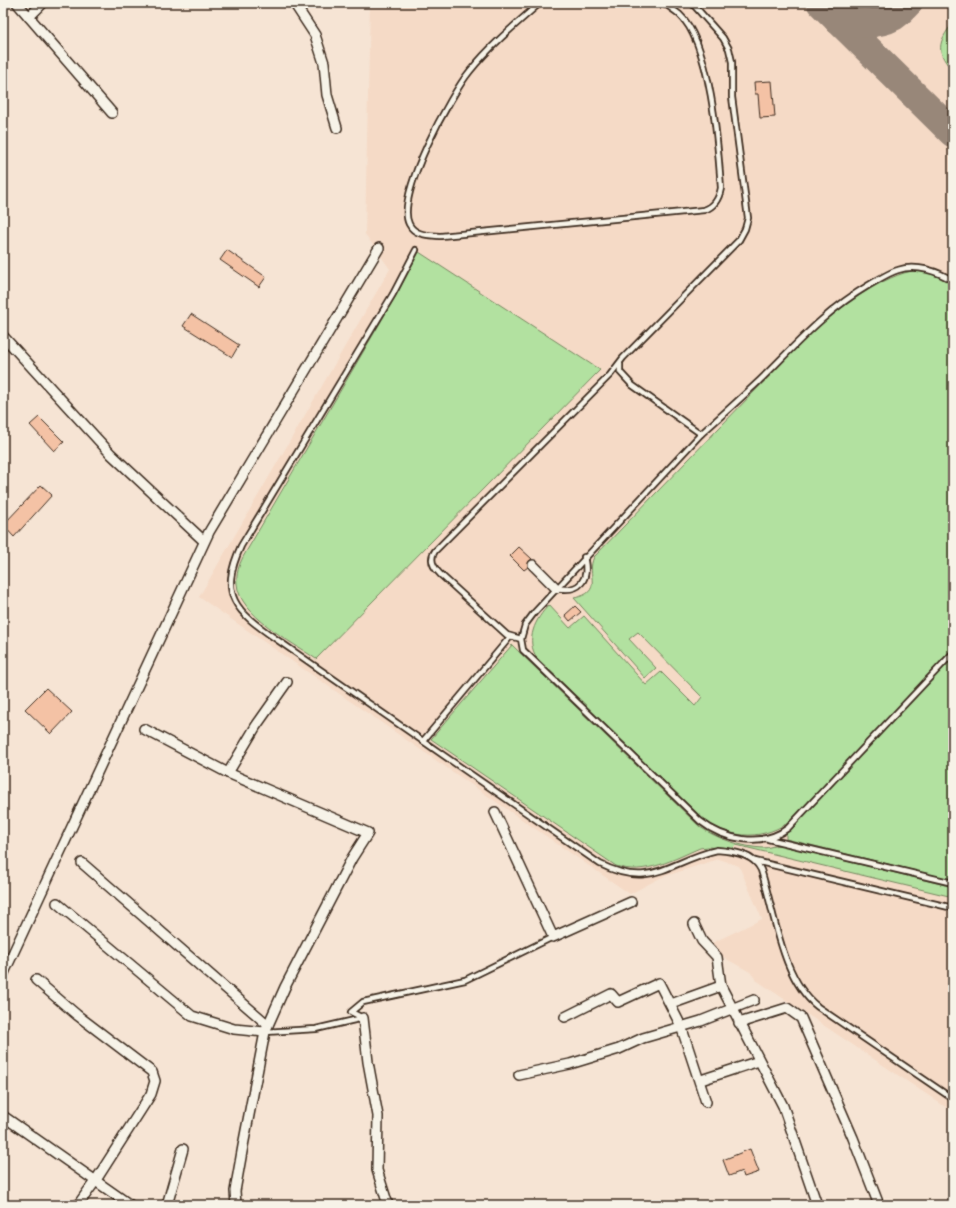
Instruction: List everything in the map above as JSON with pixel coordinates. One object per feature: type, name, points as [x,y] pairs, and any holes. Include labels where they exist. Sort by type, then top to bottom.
[{"type":"street","points":[[17,3],[112,113]]},
{"type":"street","points":[[29,16],[43,3]]},
{"type":"street","points":[[294,3],[315,35],[324,63],[327,95],[337,128]]},
{"type":"street","points":[[3,975],[204,541],[379,248]]},
{"type":"street","points":[[3,336],[110,454],[204,541]]},
{"type":"street","points":[[533,565],[556,588]]},
{"type":"street","points":[[228,772],[256,726],[286,682]]},
{"type":"street","points":[[144,729],[228,772],[368,833],[348,865],[285,987],[266,1028],[243,1146],[236,1191],[236,1205]]},
{"type":"street","points":[[495,812],[553,937],[631,902]]},
{"type":"street","points":[[82,863],[266,1028]]},
{"type":"street","points":[[58,903],[192,1016],[234,1029],[266,1028]]},
{"type":"street","points":[[694,924],[702,942],[717,957],[721,986],[783,1106],[817,1205]]},
{"type":"street","points":[[36,980],[78,1015],[152,1072],[155,1081],[151,1094],[96,1180],[78,1205]]},
{"type":"street","points":[[566,1017],[611,994],[618,1002],[659,983],[681,1026],[706,1102]]},
{"type":"street","points":[[671,1004],[721,986]]},
{"type":"street","points":[[519,1075],[570,1064],[605,1053],[643,1038],[733,1010],[754,1000]]},
{"type":"street","points":[[739,1023],[787,1008],[802,1018],[853,1138],[879,1205]]},
{"type":"street","points":[[363,1018],[368,1062],[378,1116],[377,1170],[388,1205]]},
{"type":"street","points":[[700,1080],[759,1061]]},
{"type":"street","points":[[3,1116],[130,1205]]},
{"type":"street","points":[[167,1205],[183,1149]]},
{"type":"lane","points":[[540,3],[475,65],[460,83],[450,100],[427,146],[410,192],[407,212],[408,220],[412,228],[419,233],[441,236],[704,210],[712,206],[718,198],[721,188],[711,91],[706,68],[687,25],[679,14],[664,3]]},
{"type":"lane","points":[[521,640],[510,637],[440,574],[433,563],[433,554],[574,413],[610,375],[620,362],[738,240],[747,223],[746,195],[732,97],[731,56],[724,38],[692,3]]},
{"type":"lane","points":[[416,250],[396,288],[241,546],[232,568],[230,589],[234,601],[247,619],[600,864],[615,872],[634,875],[650,874],[717,850],[739,853],[754,861],[953,908]]},
{"type":"lane","points":[[953,281],[922,268],[899,269],[862,289],[825,315],[757,382],[701,434],[584,557],[525,625],[521,640],[523,650],[700,821],[715,832],[750,840],[766,838],[781,833],[793,823],[953,653]]},
{"type":"lane","points":[[620,362],[620,372],[632,385],[701,434]]},
{"type":"lane","points":[[556,588],[577,588],[582,583],[586,570],[584,557]]},
{"type":"lane","points":[[422,741],[510,637]]},
{"type":"lane","points":[[766,838],[953,883]]},
{"type":"lane","points":[[754,861],[761,870],[794,979],[805,996],[818,1007],[953,1099]]},
{"type":"lane","points":[[363,1018],[351,1012],[363,1002],[465,980],[553,937]]},
{"type":"lane","points":[[266,1028],[316,1029],[363,1018]]},
{"type":"shaded area","points":[[370,3],[953,3],[953,1112],[756,980],[750,972],[714,952],[712,943],[762,919],[739,866],[718,859],[660,878],[630,894],[199,597],[390,269],[365,234]]},
{"type":"green space","points":[[953,23],[953,71],[941,53],[941,42]]},
{"type":"green space","points":[[419,252],[600,370],[316,659],[268,627],[247,606],[240,595],[237,584],[238,570],[243,557],[397,294]]},
{"type":"green space","points":[[918,270],[931,272],[953,284],[953,649],[792,820],[781,827],[760,834],[749,835],[727,832],[705,821],[537,658],[533,651],[532,644],[533,630],[536,623],[549,605],[570,628],[584,616],[646,685],[661,672],[695,706],[702,697],[638,632],[629,639],[656,668],[645,678],[574,598],[589,592],[592,587],[591,570],[594,557],[813,331],[848,303],[876,285],[890,278]]},
{"type":"green space","points":[[512,645],[700,827],[707,831],[722,839],[747,846],[763,848],[781,845],[953,887],[953,897],[736,845],[732,849],[708,847],[700,848],[670,861],[648,868],[627,869],[616,866],[431,739]]},
{"type":"green space","points":[[953,656],[953,880],[786,839],[786,834]]},
{"type":"building","points":[[772,81],[775,117],[760,118],[758,94],[755,94],[754,82]]},
{"type":"building","points":[[227,250],[266,277],[259,287],[220,260]]},
{"type":"building","points":[[191,314],[239,345],[232,357],[183,326]]},
{"type":"building","points":[[39,417],[64,442],[54,451],[30,425]]},
{"type":"building","points":[[41,485],[52,495],[14,537],[3,525]]},
{"type":"building","points":[[519,547],[532,559],[529,561],[528,567],[524,570],[510,556]]},
{"type":"building","points":[[575,606],[581,612],[570,621],[565,615]]},
{"type":"building","points":[[46,688],[72,712],[51,734],[25,709]]},
{"type":"building","points":[[750,1149],[759,1172],[744,1177],[742,1171],[729,1176],[723,1160]]},
{"type":"taxiway","points":[[821,3],[953,133]]},
{"type":"taxiway","points":[[838,20],[859,23],[881,21],[894,16],[908,3]]}]
